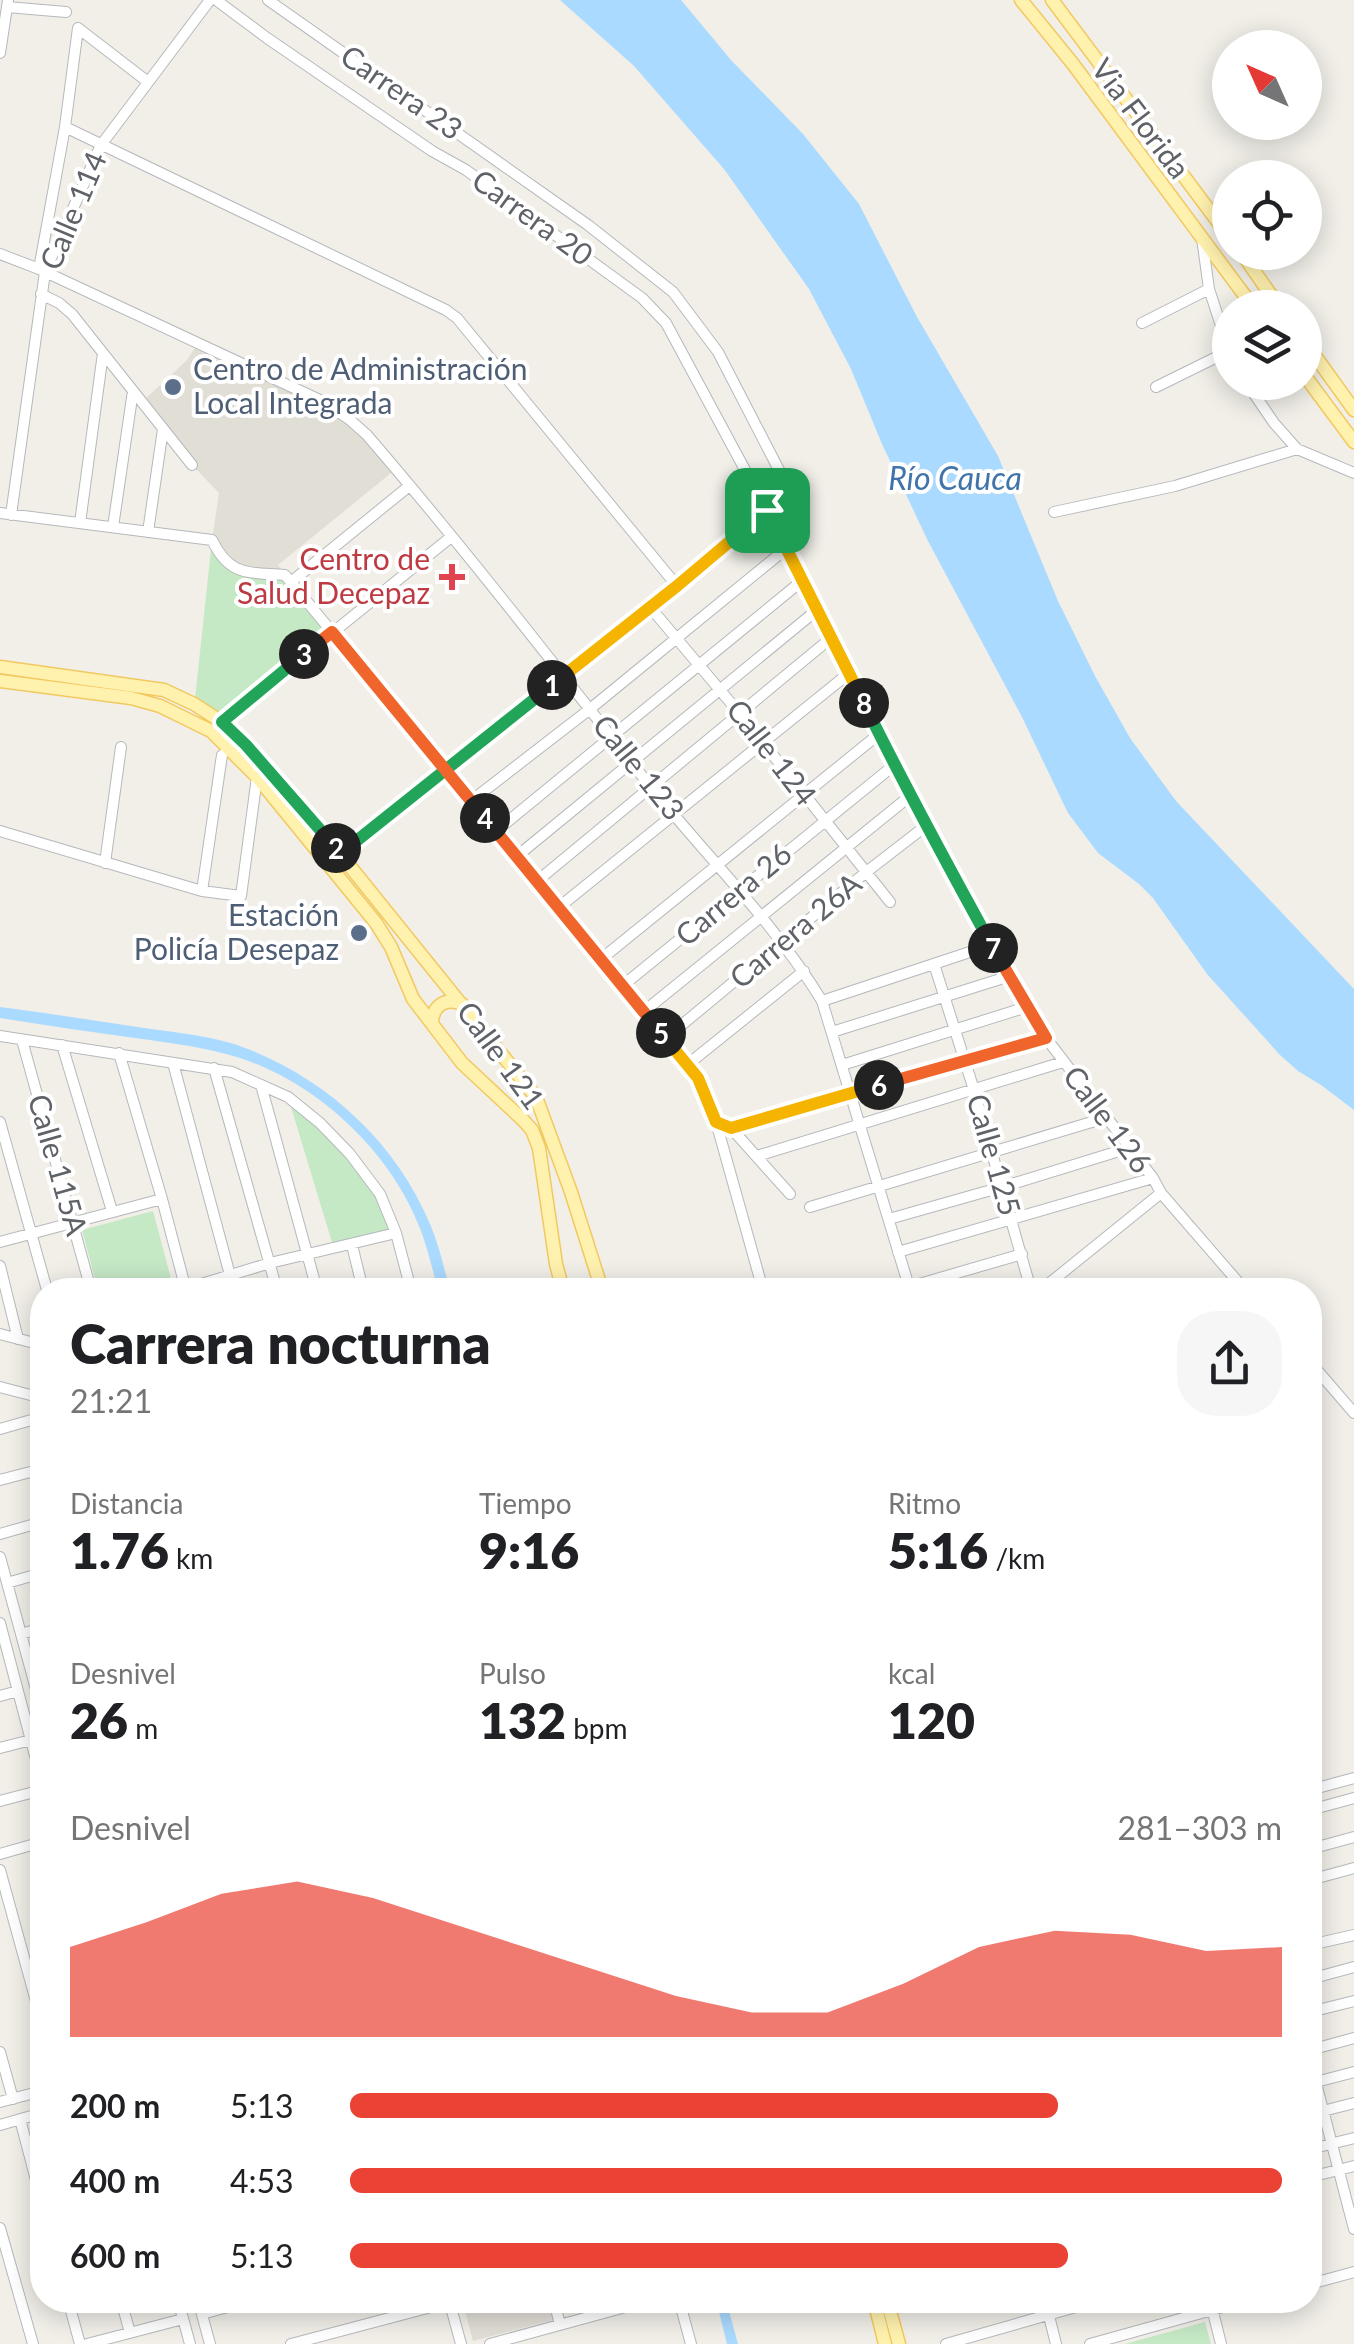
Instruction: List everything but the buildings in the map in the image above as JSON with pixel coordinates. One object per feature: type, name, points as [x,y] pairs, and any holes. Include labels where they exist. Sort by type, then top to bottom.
[{"type":"main road","points":[[1021,0],[1241,290]]},
{"type":"main road","name":"Via Florida","points":[[1052,0],[1212,214]]},
{"type":"main road","points":[[1322,366],[1354,410]]},
{"type":"main road","points":[[1322,399],[1354,442]]},
{"type":"main road","points":[[0,668],[164,690],[194,704],[222,722],[246,745],[335,858]]},
{"type":"main road","points":[[0,681],[100,693],[160,706],[211,731],[335,858]]},
{"type":"main road","name":"Calle 121","points":[[335,858],[464,1006],[536,1097],[598,1278]]},
{"type":"main road","name":"Calle 121","points":[[335,858],[391,947],[413,999],[462,1062],[532,1130],[539,1148],[560,1278]]},
{"type":"main road","points":[[432,1024],[439,1005],[449,1001],[464,1006]]},
{"type":"main road","points":[[878,2313],[886,2344]]},
{"type":"main road","points":[[891,2313],[899,2344]]},
{"type":"street","name":"Calle 114","points":[[42,270],[101,144],[213,0]]},
{"type":"street","name":"Carrera 20","points":[[213,0],[432,151],[466,170],[642,298],[666,323],[767,510]]},
{"type":"street","name":"Carrera 23","points":[[268,0],[588,226],[673,292],[718,352],[796,504]]},
{"type":"street","points":[[0,53],[7,4],[66,12]]},
{"type":"street","name":"Calle 114","points":[[5,514],[78,28],[148,82]]},
{"type":"street","points":[[64,127],[442,306],[457,318],[677,586]]},
{"type":"street","points":[[1202,238],[1212,298]]},
{"type":"street","name":"Calle 123","points":[[0,254],[322,401],[366,435],[804,971],[822,1001],[907,1278]]},
{"type":"street","points":[[1142,323],[1209,289]]},
{"type":"street","points":[[41,294],[72,314],[192,464]]},
{"type":"street","points":[[80,523],[102,353]]},
{"type":"street","points":[[1156,387],[1212,361]]},
{"type":"street","points":[[114,527],[133,391]]},
{"type":"street","points":[[1258,400],[1297,449],[1354,473]]},
{"type":"street","points":[[148,532],[163,428]]},
{"type":"street","points":[[1054,512],[1175,486],[1297,449]]},
{"type":"street","points":[[288,578],[408,486]]},
{"type":"street","name":"Calle 126","points":[[767,510],[894,766],[1046,1038],[1161,1193],[1235,1278]]},
{"type":"street","points":[[335,858],[767,510]]},
{"type":"street","points":[[5,514],[212,540],[219,556],[230,566],[288,578],[698,1078],[716,1122],[760,1278]]},
{"type":"street","points":[[222,722],[451,536]]},
{"type":"street","points":[[471,801],[787,548]]},
{"type":"street","points":[[496,831],[803,580]]},
{"type":"street","name":"Calle 124","points":[[650,607],[890,902]]},
{"type":"street","points":[[516,857],[817,610]]},
{"type":"street","points":[[536,882],[832,638]]},
{"type":"street","points":[[558,908],[848,674]]},
{"type":"street","points":[[600,960],[879,734]]},
{"type":"street","points":[[105,863],[121,747]]},
{"type":"street","points":[[202,892],[222,755]]},
{"type":"street","name":"Carrera 26","points":[[621,987],[894,766]]},
{"type":"street","points":[[0,831],[202,892],[241,896],[257,776]]},
{"type":"street","points":[[642,1013],[910,796]]},
{"type":"street","name":"Carrera 26A","points":[[666,1038],[928,825]]},
{"type":"street","points":[[822,1001],[991,945]]},
{"type":"street","name":"Calle 125","points":[[934,964],[1030,1278]]},
{"type":"street","points":[[688,1065],[804,971]]},
{"type":"street","points":[[832,1032],[1010,976]]},
{"type":"street","points":[[842,1065],[1028,1007]]},
{"type":"street","points":[[0,1036],[214,1068],[288,1096],[350,1154],[380,1194],[408,1278]]},
{"type":"street","points":[[731,1128],[1046,1038]]},
{"type":"street","name":"Calle 115A","points":[[22,1040],[88,1278]]},
{"type":"street","points":[[62,1045],[112,1211]]},
{"type":"street","points":[[119,1053],[183,1278]]},
{"type":"street","points":[[757,1156],[1063,1062]]},
{"type":"street","points":[[172,1063],[230,1276]]},
{"type":"street","points":[[214,1068],[274,1278]]},
{"type":"street","points":[[261,1085],[314,1278]]},
{"type":"street","points":[[810,1207],[1106,1118]]},
{"type":"street","points":[[0,1122],[44,1278]]},
{"type":"street","points":[[716,1122],[731,1128],[790,1194]]},
{"type":"street","points":[[889,1219],[1128,1148]]},
{"type":"street","points":[[898,1252],[1153,1178]]},
{"type":"street","points":[[1047,1278],[1161,1193]]},
{"type":"street","points":[[0,1242],[162,1199]]},
{"type":"street","points":[[223,1278],[396,1234]]},
{"type":"street","points":[[352,1245],[360,1278]]},
{"type":"street","points":[[943,1278],[1022,1254]]},
{"type":"street","points":[[0,1266],[18,1339]]},
{"type":"street","points":[[0,1334],[30,1342]]},
{"type":"street","points":[[1322,1375],[1354,1414]]},
{"type":"street","points":[[0,1387],[30,1395]]},
{"type":"street","points":[[0,1428],[30,1420]]},
{"type":"street","points":[[0,1480],[30,1472]]},
{"type":"street","points":[[0,1534],[30,1525]]},
{"type":"street","points":[[0,1557],[30,1660]]},
{"type":"street","points":[[7,1582],[30,1576]]},
{"type":"street","points":[[0,1623],[30,1736]]},
{"type":"street","points":[[21,1634],[30,1631]]},
{"type":"street","points":[[0,1696],[18,1691]]},
{"type":"street","points":[[0,1748],[30,1740]]},
{"type":"street","points":[[1322,1787],[1354,1778]]},
{"type":"street","points":[[0,1801],[30,1793]]},
{"type":"street","points":[[1322,1807],[1354,1798]]},
{"type":"street","points":[[1322,1846],[1354,1837]]},
{"type":"street","points":[[0,1854],[30,1845]]},
{"type":"street","points":[[1322,1877],[1354,1868]]},
{"type":"street","points":[[0,1870],[30,1979]]},
{"type":"street","points":[[1322,1942],[1354,1934]]},
{"type":"street","points":[[1322,1976],[1354,1967]]},
{"type":"street","points":[[1322,2009],[1354,2001]]},
{"type":"street","points":[[1322,2047],[1354,2038]]},
{"type":"street","points":[[0,2052],[13,2099]]},
{"type":"street","points":[[1322,2080],[1354,2072]]},
{"type":"street","points":[[0,2102],[30,2094]]},
{"type":"street","points":[[1323,2111],[1354,2103]]},
{"type":"street","points":[[1322,2107],[1350,2201],[1354,2228]]},
{"type":"street","points":[[0,2125],[30,2117]]},
{"type":"street","points":[[20,2120],[30,2158]]},
{"type":"street","points":[[1322,2146],[1354,2138]]},
{"type":"street","points":[[1322,2174],[1354,2166]]},
{"type":"street","points":[[0,2228],[33,2344]]},
{"type":"street","points":[[1322,2281],[1354,2272]]},
{"type":"street","points":[[73,2313],[84,2344],[183,2319]]},
{"type":"street","points":[[125,2313],[130,2333]]},
{"type":"street","points":[[181,2313],[190,2344]]},
{"type":"street","points":[[206,2313],[202,2314],[210,2344]]},
{"type":"street","points":[[292,2344],[406,2313]]},
{"type":"street","points":[[453,2313],[462,2344]]},
{"type":"street","points":[[557,2313],[560,2325]]},
{"type":"street","points":[[490,2344],[604,2313]]},
{"type":"street","points":[[681,2313],[687,2343]]},
{"type":"street","points":[[946,2344],[1052,2313]]},
{"type":"street","points":[[1090,2344],[1186,2313]]},
{"type":"street","points":[[1213,2313],[1221,2344]]},
{"type":"street","points":[[1048,2314],[1056,2344]]},
{"type":"shaded area","points":[[197,345],[349,419],[396,469],[278,565],[285,575],[230,566],[212,540],[219,493],[142,402],[186,361]]},
{"type":"shaded area","points":[[465,2313],[555,2313],[557,2319],[473,2341]]},
{"type":"green space","points":[[212,540],[230,566],[285,575],[332,632],[225,718],[195,699]]},
{"type":"green space","points":[[288,1097],[320,1123],[380,1194],[396,1233],[334,1249]]},
{"type":"green space","points":[[153,1211],[171,1278],[95,1278],[82,1230]]},
{"type":"green space","points":[[1205,2322],[1211,2344],[1125,2344]]},
{"type":"water","name":"Río Cauca","points":[[560,0],[681,0],[731,60],[803,134],[859,204],[917,317],[998,456],[1058,601],[1130,738],[1176,801],[1354,989],[1354,1110],[1280,1055],[1207,974],[1153,898],[1098,853],[1068,813],[1021,715],[928,541],[851,369],[809,289],[724,169],[634,66]]},
{"type":"water","points":[[0,1007],[183,1033],[248,1049],[306,1078],[357,1118],[399,1167],[430,1224],[447,1278],[435,1278],[408,1202],[372,1149],[349,1125],[298,1085],[240,1058],[201,1048],[0,1018]]},
{"type":"water","points":[[719,2313],[730,2313],[738,2344],[727,2344]]},
{"type":"place","name":"Centro de Administración Local Integrada","points":[[173,387]]},
{"type":"place","name":"Centro de Salud Decepaz","points":[[452,577]]},
{"type":"place","name":"Estación Policía Desepaz","points":[[359,933]]},
{"type":"route","points":[[767,510],[677,586],[444,769],[340,854],[222,722],[332,632],[418,739],[444,769],[496,831],[642,1013],[698,1078],[716,1122],[731,1128],[1046,1038],[894,766],[767,510]]}]
